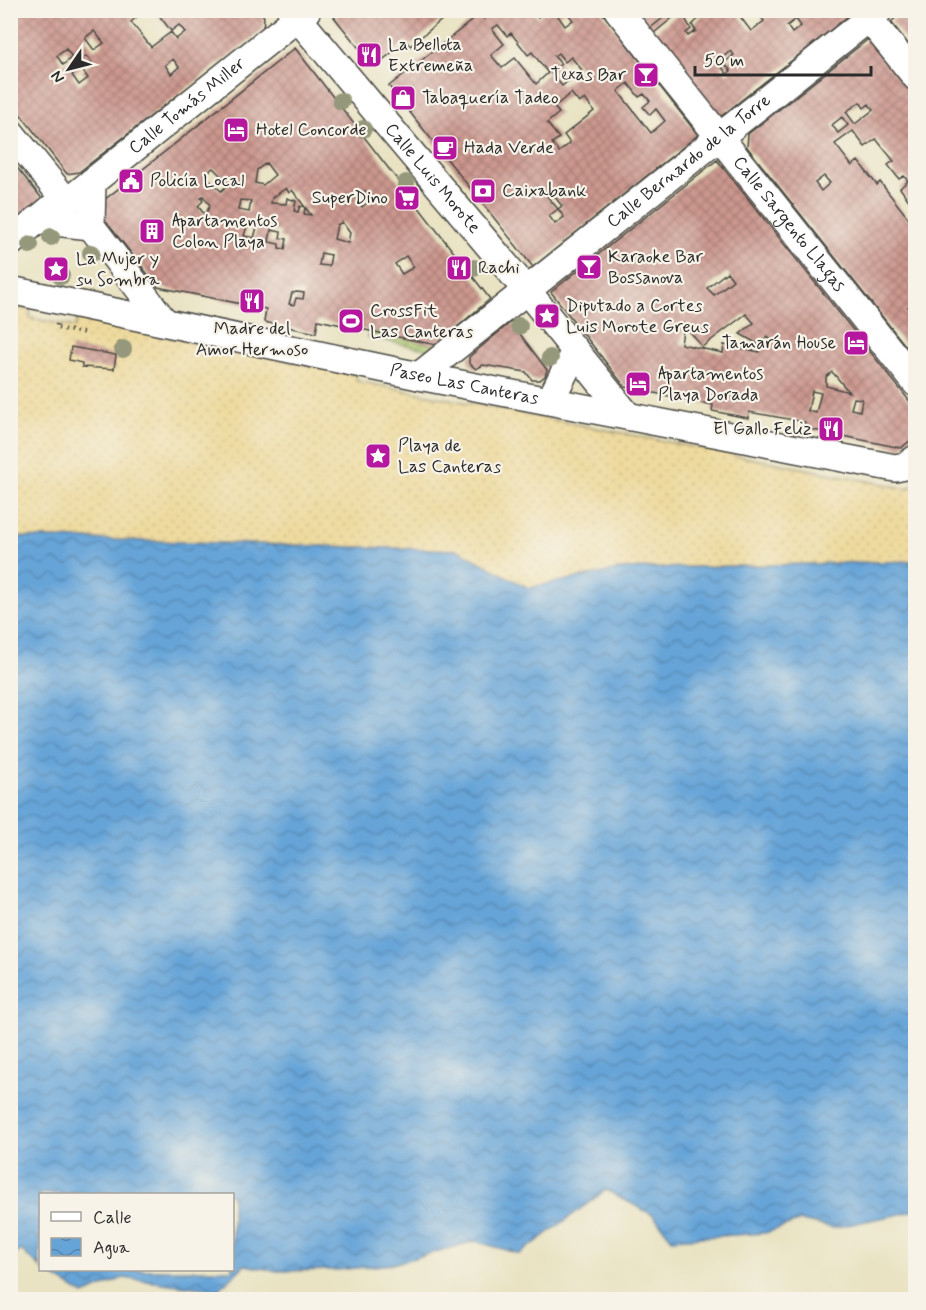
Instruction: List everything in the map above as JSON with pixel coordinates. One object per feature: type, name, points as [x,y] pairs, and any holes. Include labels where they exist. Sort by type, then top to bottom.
[{"type":"street","name":"Calle Sargento Llagas","points":[[618,10],[915,383]]},
{"type":"street","name":"Calle Tomás Miller","points":[[10,243],[37,220],[92,183],[298,13]]},
{"type":"street","name":"Calle Luis Morote","points":[[298,13],[627,415]]},
{"type":"street","name":"Calle Bernardo de la Torre","points":[[420,376],[721,137],[870,13]]},
{"type":"street","points":[[870,13],[915,77]]},
{"type":"street","points":[[10,132],[66,200]]},
{"type":"street","points":[[92,183],[92,226],[163,320]]},
{"type":"street","points":[[37,220],[92,226]]},
{"type":"street","name":"Paseo Las Canteras","points":[[10,290],[163,320],[420,376],[895,468],[905,466],[915,459]]},
{"type":"street","points":[[550,401],[575,351]]},
{"type":"sand","name":"Playa de Las Canteras","points":[[11,307],[31,310],[30,318],[75,327],[77,319],[357,375],[356,381],[908,489],[915,483],[915,561],[623,569],[528,588],[458,550],[11,537]]},
{"type":"green space","points":[[369,331],[436,345],[434,351],[368,337]]},
{"type":"water","points":[[11,537],[458,550],[528,588],[623,569],[915,561],[915,1211],[833,1228],[801,1221],[765,1233],[672,1239],[653,1215],[606,1190],[520,1254],[475,1241],[392,1264],[337,1270],[277,1271],[245,1265],[218,1290],[123,1278],[84,1295],[45,1271],[234,1271],[234,1193],[39,1193],[39,1266],[21,1250],[11,1259]]},
{"type":"building","points":[[10,10],[145,10],[131,22],[151,47],[171,32],[176,39],[185,32],[179,25],[171,31],[155,10],[260,10],[264,17],[263,29],[79,172],[67,174],[10,101]],"holes":[[[94,31],[104,43],[94,50],[85,38]],[[66,49],[72,57],[63,65],[57,56]],[[86,56],[92,63],[82,70],[88,78],[79,85],[72,75],[81,68],[77,63]],[[173,59],[179,67],[171,74],[165,65]]]},
{"type":"building","points":[[342,10],[454,10],[410,46],[406,41],[374,67],[334,17]]},
{"type":"building","points":[[495,10],[539,10],[535,13],[538,17],[545,10],[565,10],[600,10],[698,135],[533,267],[389,86],[480,14],[484,19]],"holes":[[[565,10],[573,20],[565,26],[558,16]],[[498,25],[507,36],[511,33],[528,55],[532,52],[548,73],[536,84],[515,58],[502,68],[491,55],[504,44],[492,29]],[[558,53],[565,62],[571,57],[582,70],[562,86],[551,72],[561,64],[554,56]],[[628,83],[639,97],[644,94],[650,101],[643,107],[650,115],[656,109],[665,121],[651,133],[618,91]],[[571,93],[579,103],[585,99],[594,111],[564,135],[570,143],[559,152],[552,143],[559,138],[547,123],[559,113],[554,107]],[[551,192],[562,206],[558,209],[547,196]],[[558,209],[564,217],[555,224],[549,216]]]},
{"type":"building","points":[[635,10],[673,10],[649,29]]},
{"type":"building","points":[[708,10],[735,10],[751,31],[764,21],[756,10],[848,10],[851,14],[720,117],[654,33],[681,11],[691,29],[686,33],[688,36],[696,31],[692,25]],"holes":[[[796,19],[801,26],[792,33],[787,26]],[[730,51],[734,55],[724,63],[721,59]],[[724,63],[731,71],[727,74],[721,66]]]},
{"type":"building","points":[[905,10],[916,10],[916,54],[891,22]]},
{"type":"building","points":[[871,37],[916,93],[916,198],[910,202],[900,188],[908,181],[904,176],[899,179],[888,165],[894,161],[876,139],[865,147],[853,131],[835,144],[852,166],[858,161],[877,185],[880,182],[916,228],[916,301],[908,307],[912,312],[916,309],[916,347],[913,350],[916,359],[747,147],[748,134]],"holes":[[[860,102],[864,108],[869,104],[873,110],[855,124],[846,112]],[[842,117],[848,125],[838,133],[832,125]],[[824,176],[830,183],[821,191],[815,183]]]},
{"type":"building","points":[[295,48],[490,299],[436,345],[318,320],[316,333],[264,322],[266,309],[158,287],[100,214],[103,201]],"holes":[[[266,163],[275,175],[263,185],[255,183],[257,170]],[[213,168],[229,184],[221,191],[204,175]],[[286,188],[289,193],[292,190],[305,207],[300,206],[298,212],[294,211],[296,201],[287,198],[286,204],[271,203],[272,198]],[[365,191],[371,200],[362,207],[356,198]],[[203,196],[210,205],[205,215],[198,206],[203,201],[201,198]],[[240,200],[251,201],[249,212],[238,210]],[[305,207],[311,215],[304,214]],[[342,222],[350,233],[348,243],[334,239],[337,225]],[[247,226],[257,227],[254,238],[244,236]],[[271,230],[281,232],[280,238],[287,239],[285,249],[279,248],[279,244],[269,242]],[[321,253],[331,255],[329,266],[319,265]],[[406,256],[414,267],[402,274],[395,264]],[[292,293],[304,293],[303,299],[296,298],[294,305],[289,304]]]},
{"type":"building","points":[[10,159],[44,201],[10,228]]},
{"type":"building","points":[[717,160],[916,409],[916,436],[901,448],[804,428],[805,422],[749,412],[748,418],[712,411],[713,405],[625,387],[551,292]],"holes":[[[727,272],[733,280],[714,295],[707,288]],[[746,314],[754,323],[740,334],[758,344],[768,336],[772,342],[767,347],[761,347],[759,352],[724,345],[723,353],[681,344],[684,324],[702,347]],[[832,372],[849,392],[826,386],[826,377]],[[812,391],[821,393],[816,413],[808,411]],[[854,398],[862,399],[860,411],[851,409]]]},
{"type":"building","points":[[511,322],[547,370],[545,376],[540,380],[532,380],[526,372],[483,365],[476,369],[469,363],[469,357]]},
{"type":"building","points":[[71,347],[116,355],[114,369],[82,367],[82,363],[69,360]]},
{"type":"place","name":"La Bellota Extremeña","points":[[369,55]]},
{"type":"place","name":"Texas Bar","points":[[646,75]]},
{"type":"place","name":"Tabaquería Tadeo","points":[[403,98]]},
{"type":"place","name":"Hotel Concorde","points":[[236,130]]},
{"type":"place","name":"Hada Verde","points":[[445,148]]},
{"type":"place","name":"Policía Local","points":[[131,181]]},
{"type":"place","name":"Caixabank","points":[[483,191]]},
{"type":"place","name":"SuperDino","points":[[407,198]]},
{"type":"place","name":"Apartamentos Colon Playa","points":[[152,231]]},
{"type":"place","name":"Karaoke Bar Bossanova","points":[[589,267]]},
{"type":"place","name":"Rachi","points":[[459,268]]},
{"type":"place","name":"La Mujer y su Sombra","points":[[56,269]]},
{"type":"place","name":"Madre del Amor Hermoso","points":[[252,301]]},
{"type":"place","name":"Diputado a Cortes Luis Morote Greus","points":[[547,316]]},
{"type":"place","name":"CrossFit Las Canteras","points":[[351,321]]},
{"type":"place","name":"Tamarán House","points":[[856,343]]},
{"type":"place","name":"Apartamentos Playa Dorada","points":[[638,384]]},
{"type":"place","name":"El Gallo Feliz","points":[[831,429]]},
{"type":"place","name":"Playa de Las Canteras","points":[[378,456]]}]
